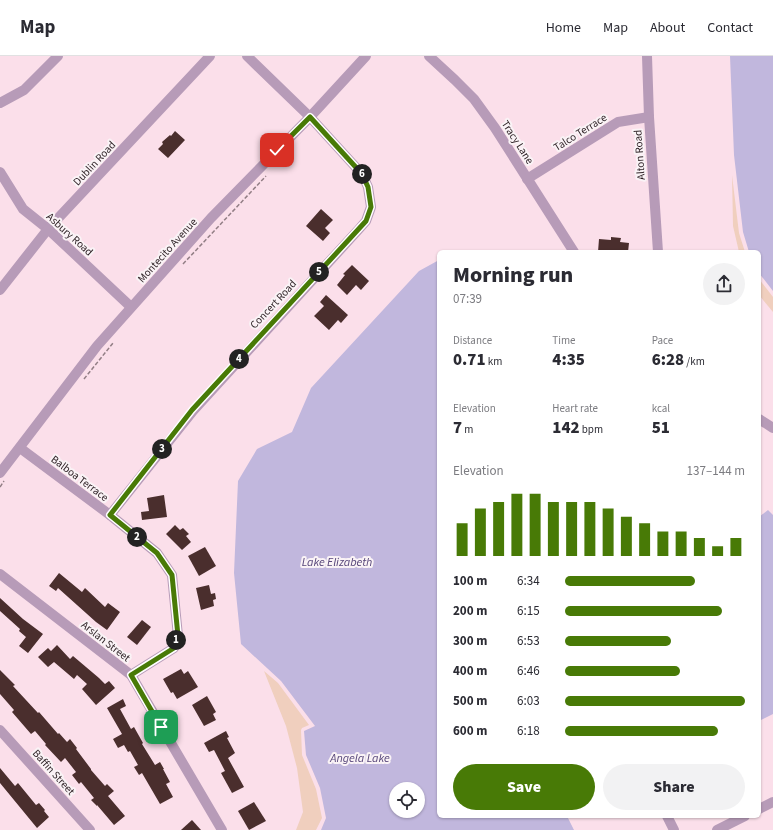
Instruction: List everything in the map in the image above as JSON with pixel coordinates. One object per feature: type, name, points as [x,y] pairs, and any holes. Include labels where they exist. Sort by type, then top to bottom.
[{"type":"street","points":[[0,103],[24,90],[58,56]]},
{"type":"street","name":"Dublin Road","points":[[0,290],[48,230],[210,56]]},
{"type":"street","name":"Concert Road","points":[[110,515],[201,401],[366,221],[371,207],[368,187],[362,174],[310,117],[247,56]]},
{"type":"street","name":"Montecito Avenue","points":[[0,473],[97,346],[131,307],[212,218],[310,117],[366,56]]},
{"type":"street","name":"Tracy Lane","points":[[429,56],[474,99],[495,128],[573,250]]},
{"type":"street","name":"Alton Road","points":[[647,56],[649,117],[658,250]]},
{"type":"street","name":"Talco Terrace","points":[[527,179],[618,122],[649,117]]},
{"type":"street","name":"Asbury Road","points":[[0,172],[23,209],[48,230],[131,307]]},
{"type":"street","points":[[761,420],[773,428]]},
{"type":"street","name":"Balboa Terrace","points":[[20,448],[110,515],[157,553],[172,575],[178,636],[174,648],[131,675]]},
{"type":"street","name":"Arslan Street","points":[[0,574],[131,675],[222,830]]},
{"type":"street","name":"Baffin Street","points":[[0,730],[90,830]]},
{"type":"street","points":[[761,808],[773,802]]},
{"type":"street","points":[[668,818],[674,830]]},
{"type":"street","points":[[717,830],[741,818]]},
{"type":"path","points":[[180,267],[266,176]]},
{"type":"path","points":[[84,379],[115,340]]},
{"type":"shaded area","points":[[732,175],[739,233],[744,250],[739,250],[733,226]]},
{"type":"shaded area","points":[[761,282],[773,297],[773,312],[761,297]]},
{"type":"shaded area","points":[[264,671],[278,683],[309,725],[301,730],[302,755],[316,789],[322,818],[316,830],[296,830],[303,812],[297,768],[286,726]]},
{"type":"water","points":[[730,56],[773,56],[773,291],[761,276],[761,250],[748,250],[743,232],[734,155]]},
{"type":"water","name":"Lake Elizabeth","points":[[437,261],[437,818],[568,818],[574,830],[321,830],[326,818],[320,788],[306,755],[304,731],[315,726],[281,681],[241,644],[234,573],[238,481],[257,449],[292,432],[311,388],[419,271]]},
{"type":"water","points":[[768,510],[773,515],[773,714],[761,720],[761,515]]},
{"type":"building","points":[[175,131],[185,140],[168,158],[158,149],[163,144],[162,142],[170,135],[171,136]]},
{"type":"building","points":[[321,209],[333,220],[325,228],[330,233],[323,241],[306,226]]},
{"type":"building","points":[[611,237],[621,238],[620,242],[629,243],[628,250],[598,250],[599,239],[611,240]]},
{"type":"building","points":[[352,265],[369,281],[361,290],[356,285],[347,295],[337,285],[345,275],[343,274]]},
{"type":"building","points":[[326,295],[348,315],[341,323],[338,320],[329,330],[314,316],[324,306],[320,302]]},
{"type":"building","points":[[164,495],[167,517],[142,520],[141,512],[149,511],[147,498]]},
{"type":"building","points":[[175,525],[180,530],[183,528],[189,534],[186,536],[191,542],[182,550],[166,534]]},
{"type":"building","points":[[205,547],[216,566],[199,576],[188,556]]},
{"type":"building","points":[[59,573],[82,592],[85,588],[105,607],[108,603],[120,612],[107,630],[58,588],[56,591],[49,586]]},
{"type":"building","points":[[209,585],[211,594],[215,593],[216,599],[213,600],[214,606],[201,610],[196,588]]},
{"type":"building","points":[[0,598],[23,619],[43,634],[28,653],[19,646],[26,637],[19,631],[20,629],[0,611]]},
{"type":"building","points":[[142,620],[151,627],[137,645],[127,637]]},
{"type":"building","points":[[57,645],[70,659],[73,656],[105,684],[109,681],[115,688],[96,705],[82,689],[87,684],[77,675],[74,679],[54,662],[48,667],[38,657],[48,648],[51,651]]},
{"type":"building","points":[[181,669],[184,674],[188,671],[198,687],[177,699],[173,692],[171,693],[163,679]]},
{"type":"building","points":[[0,670],[58,734],[59,733],[67,742],[70,739],[91,770],[105,786],[107,784],[114,791],[108,796],[125,816],[114,825],[91,800],[94,798],[81,782],[79,784],[72,775],[76,772],[65,758],[61,762],[45,745],[46,744],[35,731],[31,734],[12,712],[14,710],[0,694]]},
{"type":"building","points":[[207,696],[216,712],[213,714],[216,720],[204,726],[192,705]]},
{"type":"building","points":[[123,699],[126,706],[120,709],[131,729],[134,727],[143,743],[142,744],[155,765],[160,762],[170,782],[166,784],[173,797],[160,804],[142,773],[139,775],[134,767],[138,765],[130,751],[128,752],[124,745],[118,748],[113,739],[122,734],[107,708]]},
{"type":"building","points":[[226,731],[229,737],[227,738],[235,753],[228,758],[244,787],[232,793],[221,773],[225,771],[214,750],[209,752],[204,743]]},
{"type":"building","points":[[0,768],[15,786],[18,783],[36,805],[39,803],[45,810],[44,811],[49,817],[37,828],[0,783]]},
{"type":"building","points":[[254,802],[266,821],[249,830],[238,811]]},
{"type":"building","points":[[192,820],[201,830],[181,830]]},
{"type":"route","points":[[161,727],[131,675],[174,648],[178,636],[172,575],[157,553],[110,515],[192,410],[359,229],[366,221],[371,207],[368,187],[362,174],[310,117],[277,150]]},
{"type":"water label","name":"Angela Lake","points":[[360,758]]}]
